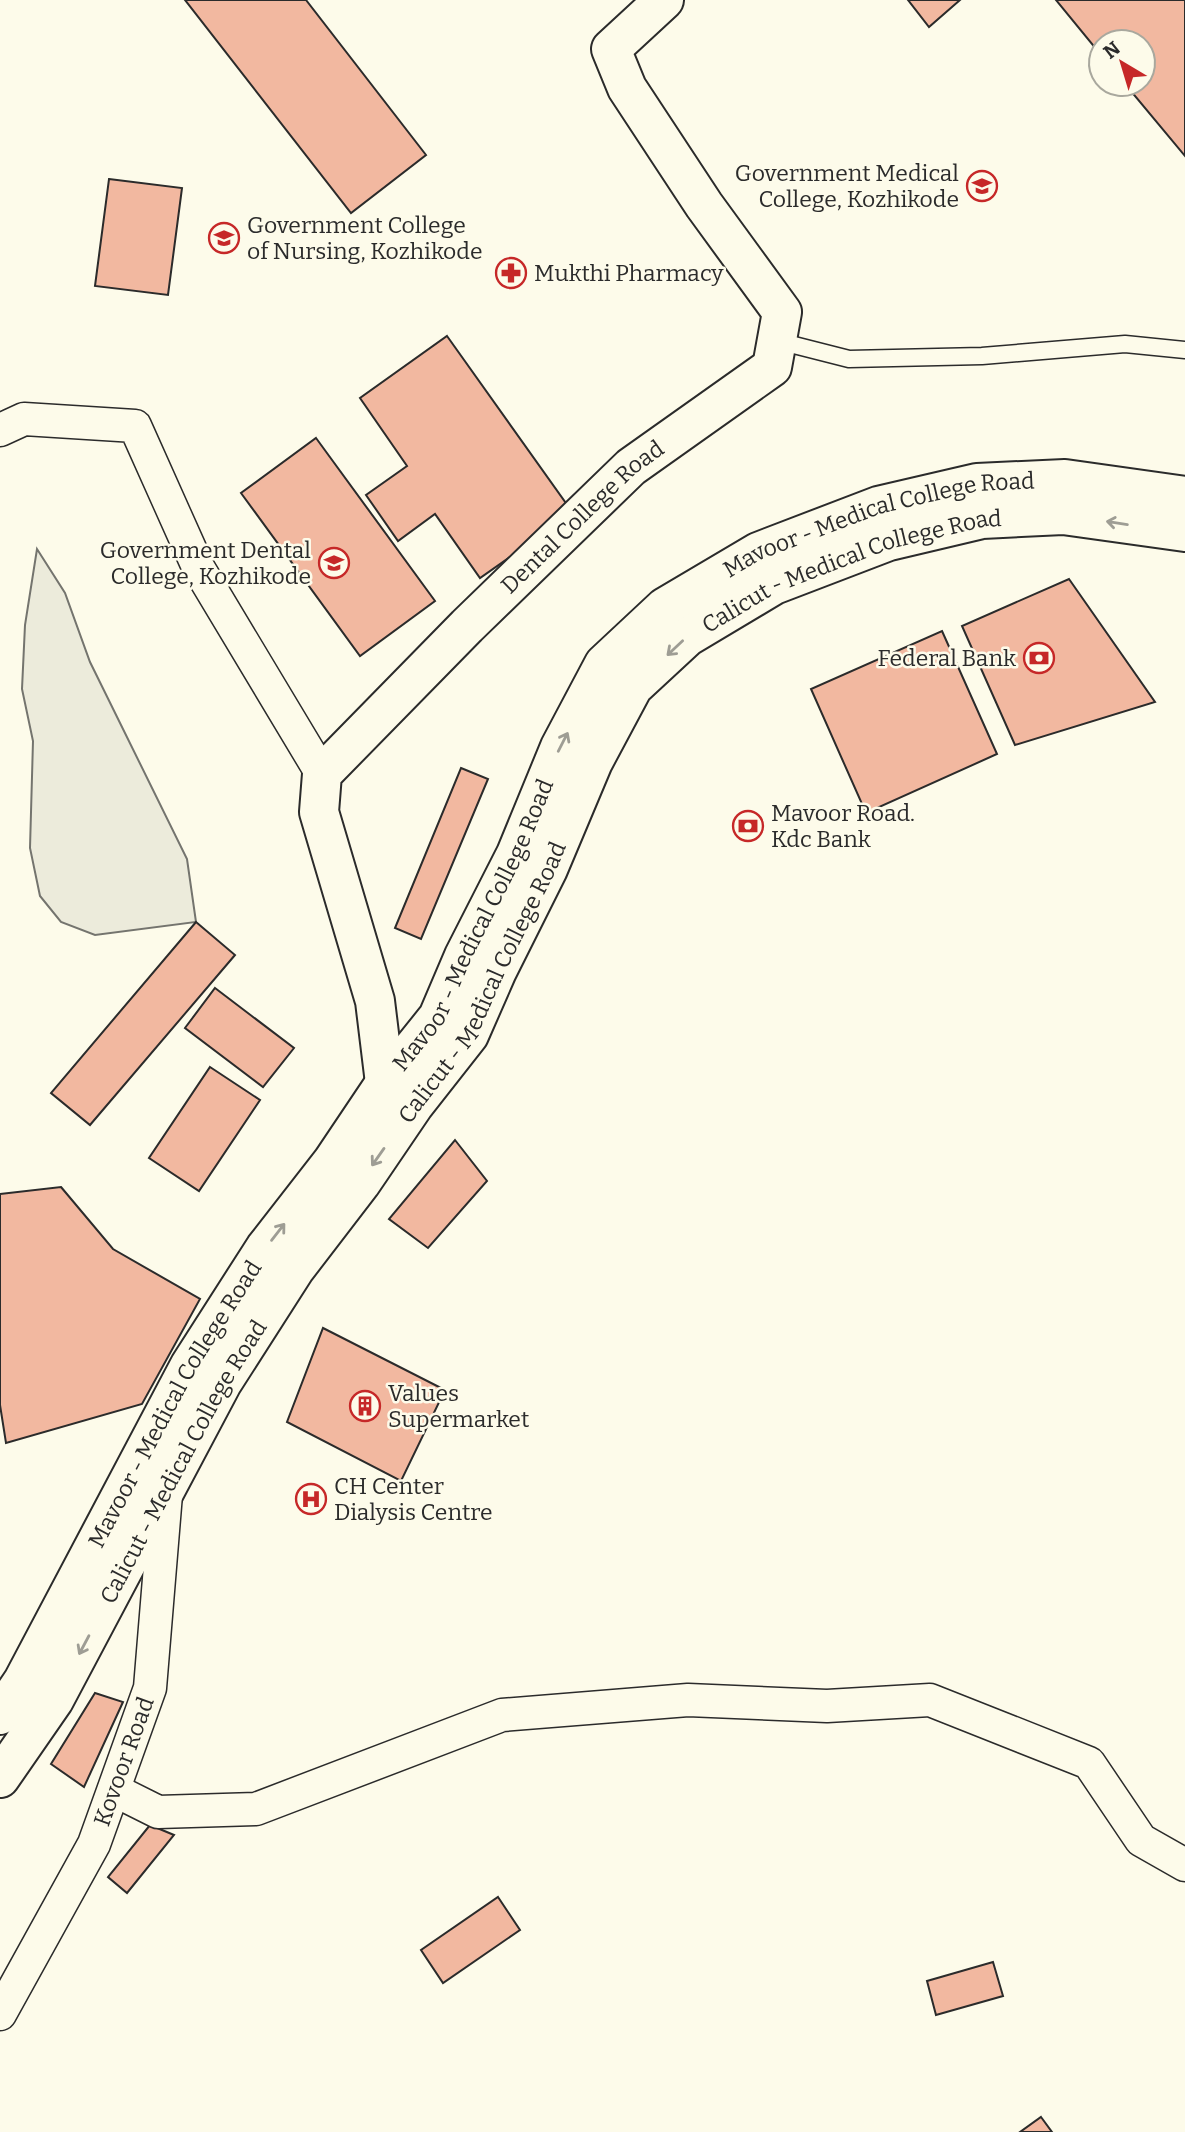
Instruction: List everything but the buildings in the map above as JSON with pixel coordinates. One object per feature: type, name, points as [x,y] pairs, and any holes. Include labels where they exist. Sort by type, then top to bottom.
[{"type":"main road","name":"Dental College Road","points":[[322,774],[467,626],[631,467],[772,367],[782,312],[704,205],[627,88],[611,49],[664,0]]},
{"type":"main road","name":"Mavoor - Medical College Road","points":[[0,1715],[23,1681],[190,1365],[265,1248],[332,1162],[385,1083],[438,1017],[464,956],[516,854],[560,747],[604,664],[665,607],[758,552],[878,506],[977,483],[1065,479],[1185,496]]},
{"type":"main road","name":"Calicut - Medical College Road","points":[[0,1778],[54,1700],[222,1383],[295,1269],[361,1182],[414,1105],[469,1035],[497,971],[548,869],[593,762],[633,687],[687,636],[774,585],[889,541],[982,519],[1063,515],[1185,532]]},
{"type":"main road","points":[[322,774],[319,812],[375,1001],[385,1083]]},
{"type":"street","points":[[0,430],[24,419],[135,426],[199,569],[322,774]]},
{"type":"street","points":[[147,1448],[167,1487]]},
{"type":"street","name":"Kovoor Road","points":[[0,2014],[94,1844],[150,1688],[167,1487]]},
{"type":"street","points":[[114,1790],[158,1812],[256,1808],[502,1715],[688,1700],[827,1706],[930,1700],[1089,1763],[1141,1840],[1185,1865]]},
{"type":"lane","points":[[776,345],[790,344],[849,359],[982,356],[1125,344],[1185,350]]},
{"type":"shaded area","points":[[37,549],[65,593],[90,662],[187,859],[196,922],[95,935],[61,922],[40,896],[30,848],[33,741],[22,689],[25,625]]},
{"type":"place","name":"Government Medical College, Kozhikode","points":[[982,186]]},
{"type":"place","name":"Government College of Nursing, Kozhikode","points":[[224,238]]},
{"type":"place","name":"Mukthi Pharmacy","points":[[511,273]]},
{"type":"place","name":"Government Dental College, Kozhikode","points":[[334,563]]},
{"type":"place","name":"Federal Bank","points":[[1039,658]]},
{"type":"place","name":"Mavoor Road. Kdc Bank","points":[[748,826]]},
{"type":"place","name":"Values Supermarket","points":[[365,1406]]},
{"type":"place","name":"CH Center Dialysis Centre","points":[[311,1499]]}]
